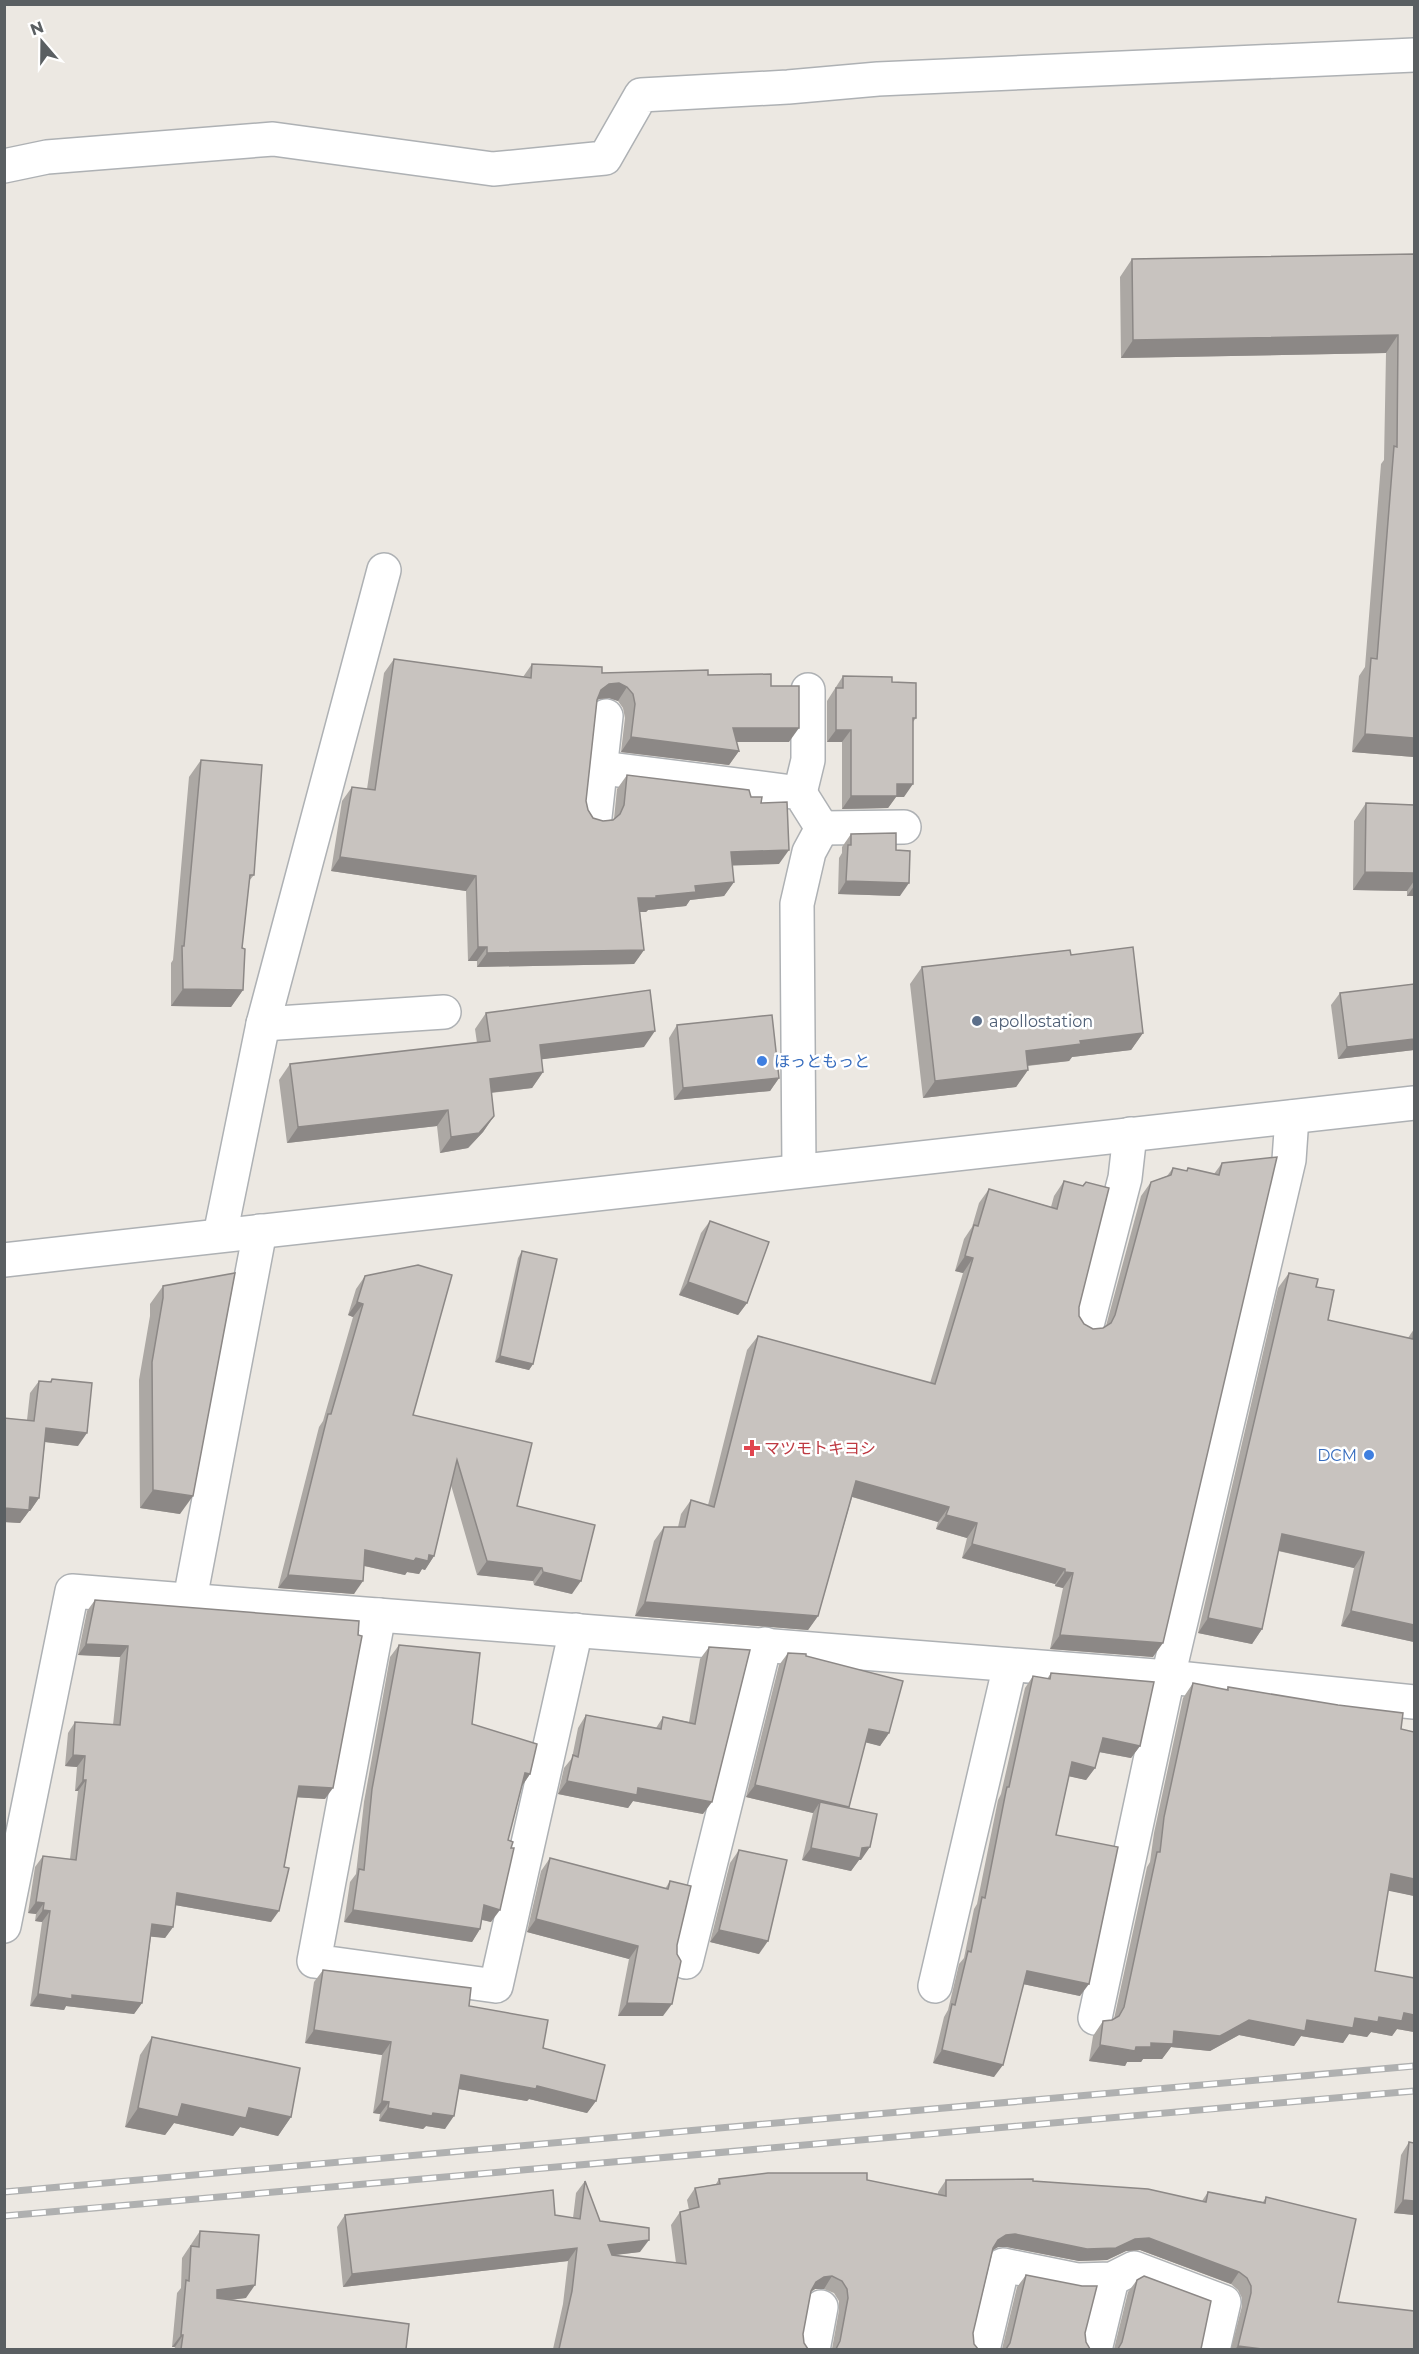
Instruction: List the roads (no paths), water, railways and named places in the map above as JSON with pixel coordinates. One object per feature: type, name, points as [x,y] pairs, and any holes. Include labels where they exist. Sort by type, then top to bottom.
[{"type":"street","points":[[4,166],[47,157],[273,139],[493,169],[605,158],[641,95],[788,87],[878,79],[1414,55]]},
{"type":"street","points":[[220,1236],[263,1024],[384,570]]},
{"type":"street","points":[[808,690],[808,760],[801,793],[822,828]]},
{"type":"street","points":[[595,818],[606,716]]},
{"type":"street","points":[[602,768],[801,793]]},
{"type":"street","points":[[822,828],[904,827]]},
{"type":"street","points":[[799,1170],[797,904],[809,852],[822,828]]},
{"type":"street","points":[[263,1024],[444,1012]]},
{"type":"street","points":[[4,1260],[1414,1103]]},
{"type":"street","points":[[1095,2018],[1168,1677],[1288,1160],[1292,1117]]},
{"type":"street","points":[[1087,1325],[1125,1178],[1130,1134]]},
{"type":"street","points":[[190,1599],[260,1231]]},
{"type":"street","points":[[4,1926],[72,1591],[1168,1677],[1414,1702]]},
{"type":"street","points":[[379,1615],[314,1961],[496,1986],[576,1630]]},
{"type":"street","points":[[686,1962],[765,1644]]},
{"type":"street","points":[[935,1986],[1010,1665]]},
{"type":"street","points":[[983,2349],[1003,2265],[1077,2280],[1112,2278],[1134,2268],[1224,2302],[1213,2349]]},
{"type":"street","points":[[1095,2349],[1112,2278]]},
{"type":"street","points":[[813,2349],[821,2307]]},
{"type":"railway","points":[[4,2192],[1414,2066]]},
{"type":"railway","points":[[4,2216],[1414,2091]]},
{"type":"place","name":"apollostation","points":[[977,1021]]},
{"type":"place","name":"ほっともっと","points":[[762,1061]]},
{"type":"place","name":"マツモトキヨシ","points":[[752,1448]]},
{"type":"place","name":"DCM","points":[[1369,1455]]}]
